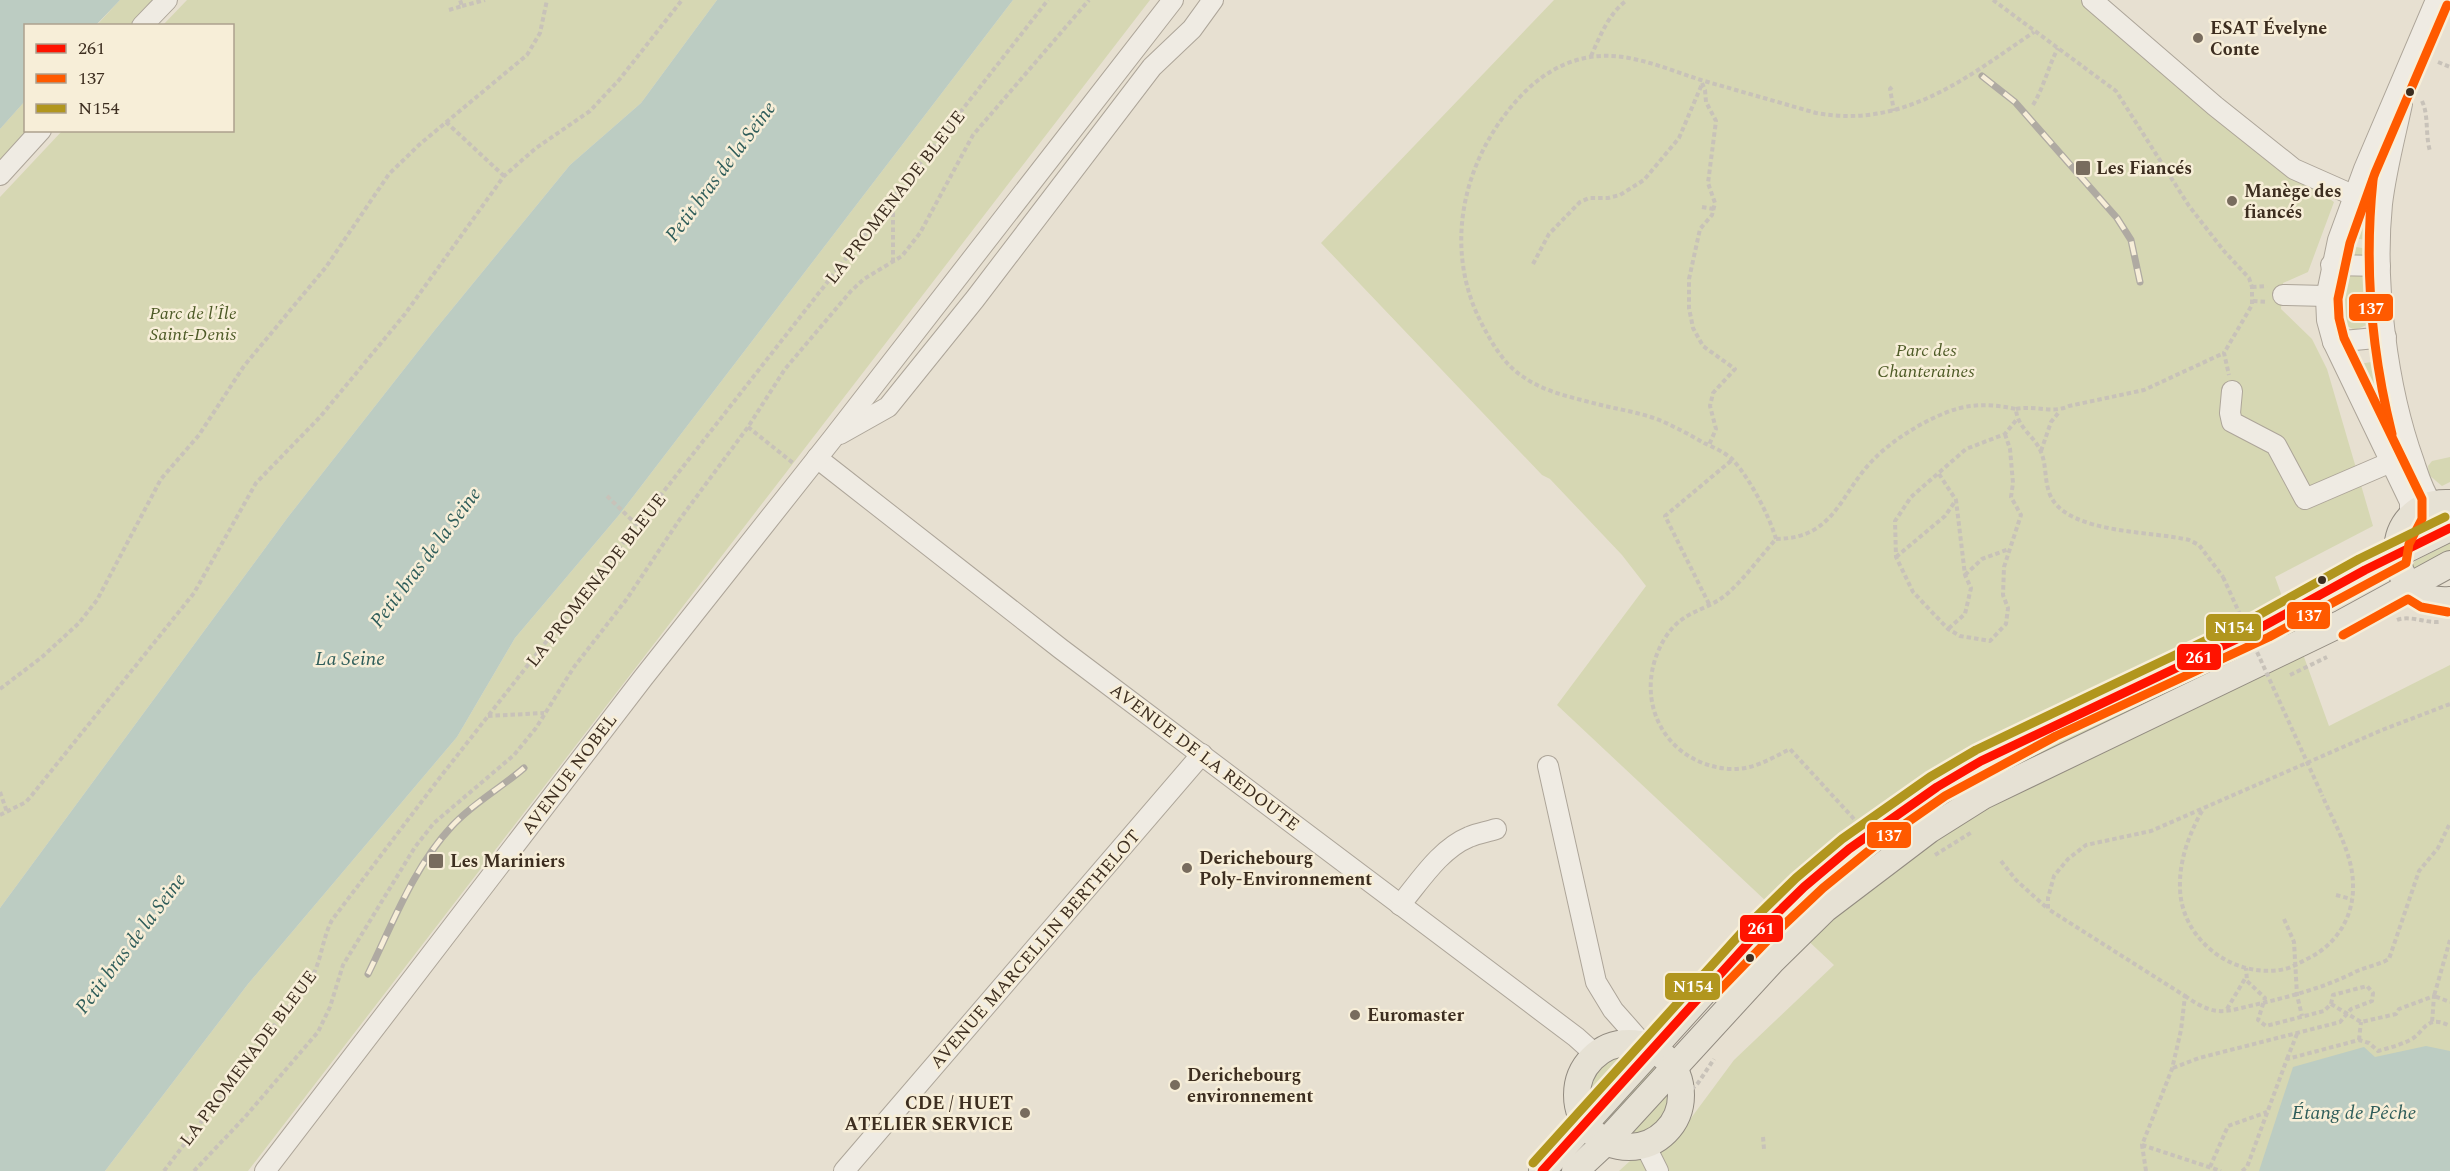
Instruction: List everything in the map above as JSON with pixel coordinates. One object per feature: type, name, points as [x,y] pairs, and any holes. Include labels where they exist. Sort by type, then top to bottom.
[{"type":"main road","points":[[2441,503],[2410,517],[2397,541],[2396,556],[2398,566],[2409,585],[2449,609]]},
{"type":"main road","points":[[1542,1171],[1584,1125],[1647,1046],[1753,936],[1804,887],[1849,849],[1937,788],[2028,737],[2260,628],[2365,570],[2450,528]]},
{"type":"main road","points":[[1575,1171],[1605,1143],[1772,961],[1825,909],[1929,830],[1983,796],[2342,623],[2450,564]]},
{"type":"main road","points":[[1628,1042],[1647,1046],[1665,1057],[1673,1067],[1679,1082],[1680,1108],[1664,1134],[1645,1145],[1631,1148],[1605,1143],[1584,1125],[1579,1112],[1576,1094],[1580,1077],[1595,1054],[1613,1045],[1628,1042]]},
{"type":"street","points":[[144,24],[167,0]]},
{"type":"street","name":"AVENUE NOBEL","points":[[265,1171],[643,678],[833,438],[1173,0]]},
{"type":"street","points":[[833,438],[888,407],[975,299],[1152,67],[1192,29],[1213,0]]},
{"type":"street","points":[[2092,0],[2215,106],[2294,169],[2353,196],[2382,206]]},
{"type":"street","points":[[2410,517],[2410,502],[2333,342],[2327,320],[2326,296],[2331,265],[2353,196],[2436,0]]},
{"type":"street","points":[[2413,58],[2386,177],[2382,206],[2380,266],[2386,337],[2400,415],[2426,495],[2441,503]]},
{"type":"street","points":[[0,175],[39,132]]},
{"type":"street","points":[[2331,265],[2380,266]]},
{"type":"street","points":[[2283,295],[2326,296]]},
{"type":"street","points":[[2333,342],[2386,337]]},
{"type":"street","points":[[2232,391],[2230,413],[2232,422],[2276,445],[2305,498],[2391,462]]},
{"type":"street","name":"AVENUE DE LA REDOUTE","points":[[811,466],[1202,754],[1576,1037],[1595,1054]]},
{"type":"street","name":"AVENUE MARCELLIN BERTHELOT","points":[[844,1171],[1202,754]]},
{"type":"street","points":[[1548,766],[1596,982],[1613,1010],[1647,1046]]},
{"type":"street","points":[[1400,905],[1434,863],[1458,842],[1496,829]]},
{"type":"street","points":[[1645,1145],[1658,1171]]},
{"type":"path","points":[[460,0],[462,6]]},
{"type":"path","points":[[449,10],[485,0]]},
{"type":"path","points":[[0,688],[42,657],[79,623],[97,600],[161,479],[199,435],[244,366],[326,267],[389,174],[420,144],[527,55],[540,33],[547,0]]},
{"type":"path","points":[[0,815],[26,802],[194,593],[256,483],[320,417],[405,314],[504,176],[536,148],[590,111],[619,80],[682,0]]},
{"type":"path","name":"LA PROMENADE BLEUE","points":[[164,1171],[314,973],[320,960],[325,934],[332,920],[488,716],[1048,0]]},
{"type":"path","points":[[194,1171],[251,1110],[318,1032],[330,1007],[343,965],[360,933],[415,848],[441,816],[514,755],[545,713],[574,667],[626,600],[680,519],[748,427],[785,369],[851,291],[864,279],[902,256],[920,233],[973,135],[1089,0]]},
{"type":"path","points":[[1591,56],[1602,30],[1619,5],[1627,0]]},
{"type":"path","points":[[1993,0],[2116,91],[2189,206],[2248,278],[2252,287],[2252,305],[2224,353],[2144,390],[2069,406],[2059,411],[2051,422],[2041,452]]},
{"type":"path","points":[[1776,539],[1770,519],[1732,459],[1664,422],[1549,390],[1520,375],[1492,342],[1467,293],[1460,247],[1464,200],[1470,178],[1491,136],[1502,117],[1547,72],[1562,64],[1591,56],[1629,58],[1702,82],[1829,115],[1857,116],[1894,111],[1944,91],[2034,32]]},
{"type":"path","points":[[2033,105],[2043,86],[2049,64],[2058,48]]},
{"type":"path","points":[[2438,62],[2450,67]]},
{"type":"path","points":[[1702,82],[1706,90],[1706,102],[1716,121],[1708,183],[1715,203],[1712,215],[1700,229],[1689,279],[1689,308],[1693,328],[1703,346],[1736,369],[1713,393],[1710,406],[1716,429],[1709,445]]},
{"type":"path","points":[[1533,264],[1549,234],[1580,202],[1588,198],[1608,198],[1620,195],[1644,180],[1679,138],[1702,82]]},
{"type":"path","points":[[1892,87],[1890,88],[1894,111]]},
{"type":"path","points":[[2419,95],[2427,110],[2427,140],[2430,151]]},
{"type":"path","points":[[446,122],[504,176]]},
{"type":"path","points":[[893,199],[893,263]]},
{"type":"path","points":[[1702,207],[1714,209]]},
{"type":"path","points":[[2224,353],[2232,391]]},
{"type":"path","points":[[1860,825],[1790,749],[1759,765],[1730,769],[1689,756],[1662,730],[1653,713],[1651,676],[1653,665],[1665,639],[1686,615],[1727,594],[1776,539],[1791,539],[1817,530],[1837,510],[1858,477],[1875,458],[1916,429],[1948,412],[1969,406],[1995,405],[2016,409],[2029,406],[2059,411]]},
{"type":"path","points":[[2016,409],[2017,419],[2041,452],[2050,496],[2056,506],[2066,513],[2112,529],[2189,540],[2199,545],[2223,577],[2322,795],[2351,869],[2353,887],[2348,916],[2333,941],[2321,952],[2295,965],[2276,970],[2246,968],[2227,961],[2203,943],[2191,928],[2184,912],[2180,889],[2181,866],[2193,826],[2202,810]]},
{"type":"path","points":[[2005,434],[2010,449],[2013,483],[2011,497],[2021,515],[2004,567],[2003,595],[2008,608],[2006,624],[1990,641],[1960,636],[1948,629],[1913,592],[1896,557],[1895,522],[1911,497],[1966,449],[2005,434],[2017,419]]},
{"type":"path","points":[[748,427],[811,466]]},
{"type":"path","points":[[1709,604],[1665,516],[1732,459]]},
{"type":"path","points":[[1939,474],[1956,500],[1965,575],[1971,588],[1965,614],[1948,629]]},
{"type":"path","points":[[607,496],[638,526]]},
{"type":"path","points":[[1896,557],[1945,516],[1956,500]]},
{"type":"path","points":[[1965,575],[1982,559],[2010,549]]},
{"type":"path","points":[[2391,622],[2405,617],[2428,623],[2440,622],[2449,609]]},
{"type":"path","points":[[2286,677],[2328,656]]},
{"type":"path","points":[[2264,687],[2275,682]]},
{"type":"path","points":[[2048,909],[2048,898],[2054,876],[2068,859],[2086,845],[2151,831],[2382,730],[2450,704]]},
{"type":"path","points":[[488,716],[545,713]]},
{"type":"path","points":[[0,792],[7,812]]},
{"type":"path","points":[[2001,861],[2016,880],[2048,909],[2185,996],[2207,1008],[2218,1011],[2297,995],[2343,979],[2389,959],[2419,871],[2438,848],[2450,823]]},
{"type":"path","points":[[1929,859],[1979,827]]},
{"type":"path","points":[[2336,896],[2351,899]]},
{"type":"path","points":[[2284,919],[2294,942],[2297,995],[2302,1016]]},
{"type":"path","points":[[2432,1023],[2434,996],[2450,940]]},
{"type":"path","points":[[2172,1069],[2199,1058],[2340,1022],[2351,1009],[2372,1001],[2373,993],[2367,986],[2333,995],[2331,1004],[2324,1011],[2266,1026],[2259,1020],[2265,998],[2247,981],[2246,968]]},
{"type":"path","points":[[2227,1010],[2246,977]]},
{"type":"path","points":[[2146,1171],[2142,1145],[2172,1069],[2181,1030],[2185,996]]},
{"type":"path","points":[[2331,1004],[2361,1022],[2396,1014],[2399,1009],[2434,996],[2450,1002]]},
{"type":"path","points":[[2359,1040],[2361,1022]]},
{"type":"path","points":[[2287,1059],[2359,1040],[2369,1043],[2378,1051],[2413,1039],[2421,1028],[2432,1023],[2445,1023],[2450,1026]]},
{"type":"path","points":[[2242,1171],[2247,1167],[2297,1033]]},
{"type":"path","points":[[1681,1100],[1698,1083],[1716,1055]]},
{"type":"path","points":[[2210,1167],[2228,1126],[2267,1112]]},
{"type":"path","points":[[1763,1137],[1764,1149]]},
{"type":"path","points":[[2142,1145],[2221,1171]]},
{"type":"path","points":[[2247,1167],[2251,1171]]},
{"type":"green space","points":[[120,0],[156,0],[134,24],[98,24]]},
{"type":"green space","name":"Parc de l'Île Saint-Denis","points":[[187,0],[717,0],[641,103],[570,165],[434,331],[288,517],[0,908],[0,197],[61,132],[234,132],[234,24],[164,24]]},
{"type":"green space","points":[[1013,0],[1150,0],[248,1171],[105,1171],[248,984],[457,737],[515,638],[619,515]]},
{"type":"green space","name":"Parc des Chanteraines","points":[[1554,0],[2084,0],[2292,173],[2334,202],[2308,272],[2283,283],[2281,309],[2312,339],[2327,369],[2373,526],[2275,577],[2329,726],[2450,665],[2450,1171],[1619,1171],[1630,1161],[1662,1152],[1677,1137],[1734,1060],[1834,965],[1557,705],[1646,586],[1622,555],[1550,479],[1542,475],[1321,243]]},
{"type":"green space","points":[[24,102],[24,132],[33,132],[0,167],[0,129]]},
{"type":"green space","points":[[2356,211],[2374,228],[2374,241],[2346,237]]},
{"type":"green space","points":[[2343,245],[2375,250],[2369,256],[2346,255]]},
{"type":"green space","points":[[2351,274],[2364,275],[2368,279],[2373,298],[2369,324],[2355,330],[2345,325],[2340,312],[2341,284]]},
{"type":"green space","points":[[2382,360],[2414,479],[2408,481],[2349,366]]},
{"type":"green space","points":[[2450,457],[2450,482],[2442,486],[2429,475],[2428,466],[2432,461]]},
{"type":"green space","points":[[2450,543],[2450,551],[2417,569],[2412,566],[2415,561]]},
{"type":"green space","points":[[1627,1054],[1629,1056],[1589,1101],[1593,1076],[1604,1064]]},
{"type":"green space","points":[[1652,1067],[1655,1069],[1654,1072],[1605,1125],[1602,1124]]},
{"type":"green space","points":[[1669,1091],[1671,1099],[1669,1108],[1660,1123],[1644,1134],[1627,1137]]},
{"type":"water","points":[[0,0],[120,0],[97,24],[24,24],[24,102],[0,129]]},
{"type":"water","name":"La Seine","points":[[717,0],[1013,0],[619,515],[515,638],[457,737],[248,984],[105,1171],[0,1171],[0,908],[288,517],[434,331],[570,165],[641,103]]},
{"type":"water","name":"Étang de Pêche","points":[[2426,1046],[2450,1051],[2450,1171],[2259,1171],[2293,1067],[2364,1047],[2375,1057]]},
{"type":"railway","points":[[1982,76],[2015,102],[2117,218],[2131,240],[2140,282]]},
{"type":"railway","points":[[368,974],[415,878],[438,842],[469,810],[524,768]]},
{"type":"transit line","name":"137","points":[[1715,995],[1823,888],[1882,840],[1945,796],[2056,736],[2269,637],[2406,563],[2409,544],[2422,519],[2422,499],[2344,338],[2339,318],[2338,299],[2350,243],[2375,173],[2447,5]]},
{"type":"transit line","name":"137","points":[[2373,180],[2369,244],[2371,308],[2379,371],[2392,434]]},
{"type":"transit line","name":"N154","points":[[1533,1163],[1752,921],[1796,878],[1842,839],[1930,777],[1976,750],[2255,617],[2359,559],[2445,517]]},
{"type":"transit line","name":"261","points":[[1542,1171],[1761,929],[1804,887],[1849,849],[1937,787],[1981,761],[2260,628],[2365,570],[2450,528]]},
{"type":"transit line","name":"137","points":[[2343,635],[2408,599],[2421,607],[2448,612]]},
{"type":"place","name":"ESAT Évelyne Conte","points":[[2198,38]]},
{"type":"place","name":"Les Fiancés","points":[[2083,168]]},
{"type":"place","name":"Manège des fiancés","points":[[2232,201]]},
{"type":"place","name":"Les Mariniers","points":[[436,861]]},
{"type":"place","name":"Derichebourg Poly-Environnement","points":[[1187,868]]},
{"type":"place","name":"Euromaster","points":[[1355,1015]]},
{"type":"place","name":"Derichebourg environnement","points":[[1175,1085]]},
{"type":"place","name":"CDE / HUET ATELIER SERVICE","points":[[1025,1113]]},
{"type":"water label","name":"Petit bras de la Seine","points":[[720,171]]},
{"type":"water label","name":"Petit bras de la Seine","points":[[425,557]]},
{"type":"water label","name":"Petit bras de la Seine","points":[[130,943]]}]
